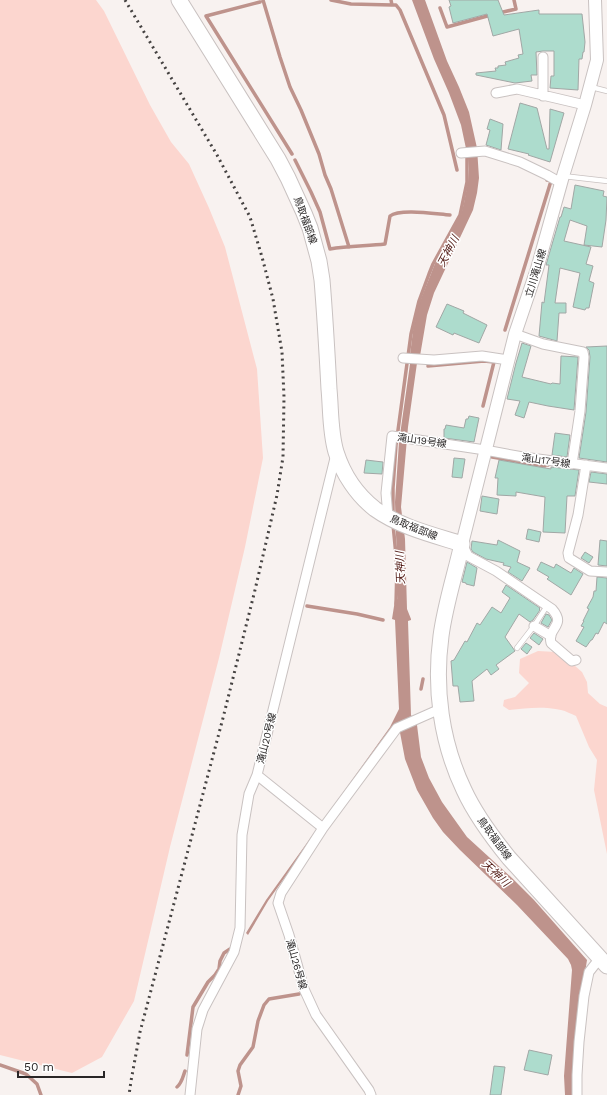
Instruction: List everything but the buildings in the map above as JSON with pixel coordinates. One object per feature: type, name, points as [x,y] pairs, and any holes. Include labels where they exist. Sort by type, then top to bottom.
[{"type":"main road","name":"鳥取福部線","points":[[179,0],[278,159],[297,195],[310,228],[319,261],[322,280],[334,442],[336,452],[345,474],[356,490],[371,505],[390,518],[409,527],[462,544],[441,635],[438,669],[440,709],[446,742],[455,770],[464,791],[473,808],[509,858],[603,962]]},
{"type":"street","name":"立川滝山線","points":[[462,544],[515,334],[537,269],[597,60],[595,0]]},
{"type":"street","points":[[543,57],[543,96]]},
{"type":"street","points":[[496,93],[517,89],[585,105]]},
{"type":"street","points":[[463,153],[485,151],[520,162],[562,180]]},
{"type":"street","points":[[515,334],[543,344],[583,352],[584,357],[580,411],[572,464]]},
{"type":"street","points":[[403,358],[434,360],[482,356],[508,360]]},
{"type":"street","name":"滝山19号線","points":[[390,518],[386,493],[392,436],[485,450]]},
{"type":"street","name":"滝山17号線","points":[[485,450],[523,457],[607,468]]},
{"type":"street","name":"滝山20号線","points":[[323,828],[258,775],[336,452]]},
{"type":"street","points":[[586,465],[578,515],[568,553],[569,558],[590,571],[607,572]]},
{"type":"street","points":[[462,544],[468,556],[496,571],[552,608],[558,615],[558,621],[550,639],[551,643],[572,661],[576,660]]},
{"type":"street","points":[[534,626],[551,636]]},
{"type":"street","points":[[323,828],[398,726],[440,709]]},
{"type":"street","points":[[190,1095],[194,1069],[197,1028],[203,1010],[234,952],[240,928],[242,835],[249,794],[258,775]]},
{"type":"street","name":"滝山26号線","points":[[323,828],[281,893],[278,903],[289,935],[304,989],[316,1015],[371,1095]]},
{"type":"street","points":[[577,1095],[576,1075],[584,996],[589,972],[603,962]]},
{"type":"lane","points":[[590,86],[607,91]]},
{"type":"lane","points":[[562,180],[607,181]]},
{"type":"lane","points":[[517,648],[534,626],[547,605]]},
{"type":"shaded area","points":[[0,0],[96,0],[104,11],[150,105],[171,142],[189,164],[225,247],[257,369],[263,458],[245,547],[219,658],[170,847],[134,1001],[102,1057],[72,1073],[0,1055]]},
{"type":"shaded area","points":[[538,651],[556,652],[567,659],[582,672],[587,682],[588,693],[600,704],[607,707],[607,854],[594,790],[597,760],[589,747],[576,716],[565,711],[548,708],[509,710],[503,706],[504,700],[515,697],[529,683],[519,673],[520,659]]},
{"type":"water","points":[[412,0],[425,0],[447,61],[469,112],[477,148],[479,178],[473,210],[434,293],[427,315],[420,356],[417,363],[408,427],[401,507],[405,539],[407,609],[411,619],[408,621],[411,715],[417,725],[421,757],[429,778],[442,802],[467,837],[534,900],[587,960],[583,985],[574,1095],[565,1095],[564,1076],[572,970],[571,965],[568,959],[517,905],[443,832],[433,818],[417,790],[405,759],[398,722],[393,726],[268,901],[248,935],[246,933],[266,900],[390,727],[399,709],[395,620],[392,619],[395,600],[398,599],[395,502],[399,442],[413,331],[419,304],[436,261],[461,215],[468,182],[469,169],[461,125]]},
{"type":"waterway","points":[[263,0],[290,87],[319,154],[349,247]]},
{"type":"waterway","points":[[331,0],[351,4],[392,5]]},
{"type":"waterway","points":[[391,0],[392,5],[396,5],[400,10],[444,115],[457,170]]},
{"type":"waterway","points":[[499,13],[516,9],[514,0]]},
{"type":"waterway","points":[[260,2],[206,16],[292,154]]},
{"type":"waterway","points":[[440,8],[447,27],[491,15]]},
{"type":"waterway","points":[[393,514],[396,445],[411,334],[419,301],[433,264],[460,215],[467,182],[467,156]]},
{"type":"waterway","points":[[295,160],[320,212],[330,249],[385,244],[390,216],[402,212],[450,215]]},
{"type":"waterway","points":[[505,330],[551,181],[547,180]]},
{"type":"waterway","points":[[428,366],[484,361],[494,362],[483,406]]},
{"type":"waterway","points":[[492,457],[545,466],[545,464],[548,465]]},
{"type":"waterway","name":"天神川","points":[[393,524],[397,566],[396,604]]},
{"type":"waterway","points":[[307,606],[383,620]]},
{"type":"waterway","points":[[421,689],[423,679]]},
{"type":"waterway","points":[[187,1055],[193,1007],[208,982],[219,969],[220,961],[224,953],[230,949]]},
{"type":"waterway","points":[[238,1095],[241,1086],[238,1071],[240,1065],[253,1047],[258,1021],[264,1005],[269,999],[299,994]]},
{"type":"waterway","points":[[0,1065],[26,1074],[37,1084],[41,1095]]},
{"type":"waterway","points":[[177,1087],[185,1071]]},
{"type":"railway","points":[[125,0],[217,155],[250,217],[273,299],[282,352],[284,397],[283,457],[277,495],[223,718],[140,1032],[129,1095]]}]
